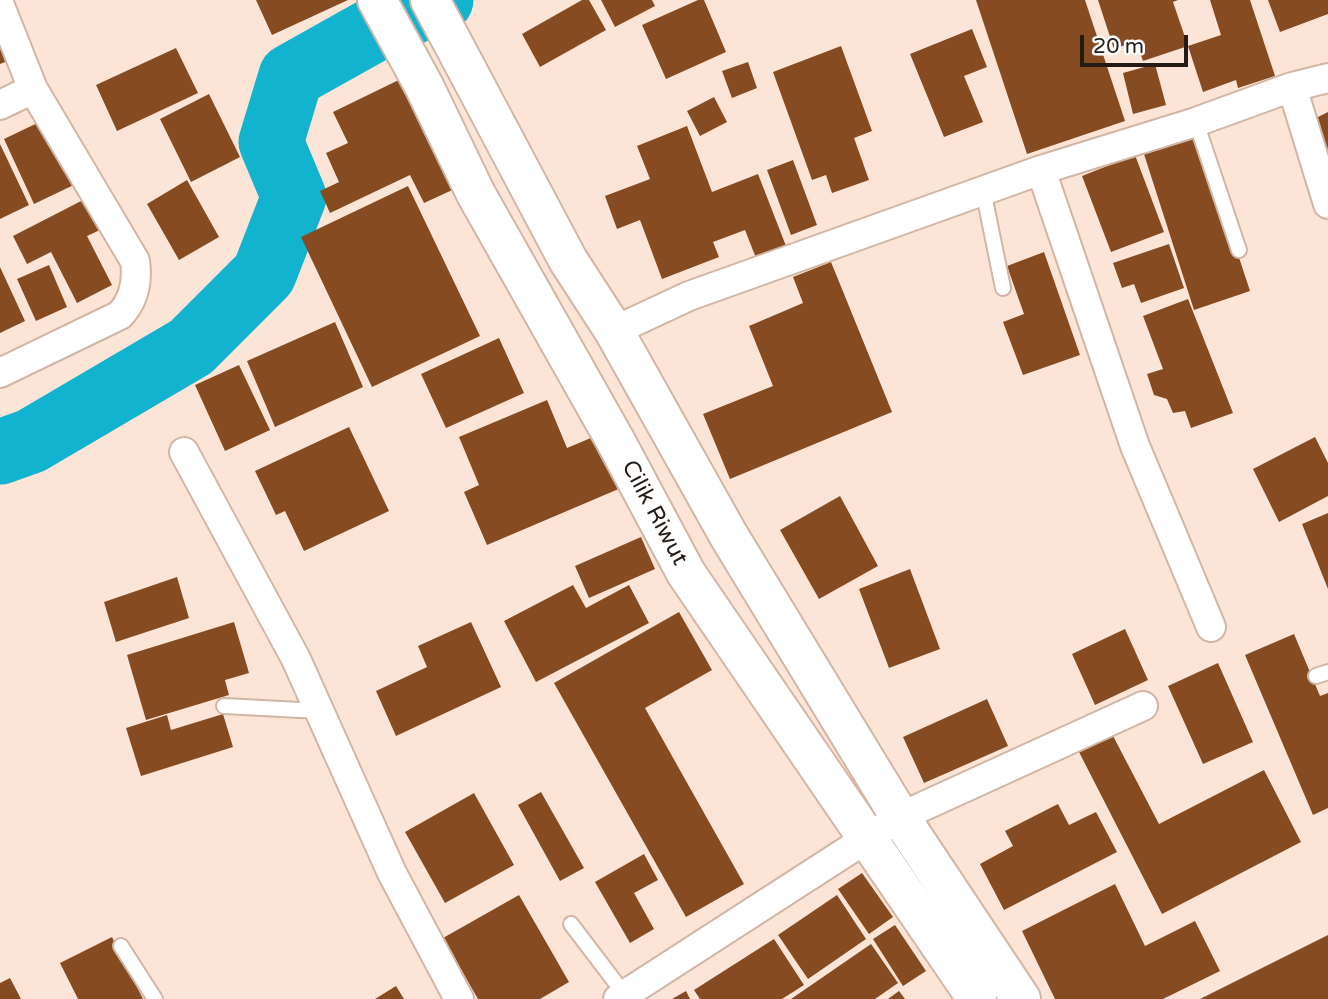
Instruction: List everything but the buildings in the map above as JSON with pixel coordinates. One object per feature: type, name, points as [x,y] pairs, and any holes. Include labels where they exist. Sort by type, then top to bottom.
[{"type":"main road","name":"Cilik Riwut","points":[[377,0],[424,86],[476,194],[615,440],[686,573],[977,999]]},
{"type":"main road","points":[[430,0],[568,260],[614,331],[729,536],[900,817],[1021,999]]},
{"type":"main road","points":[[476,194],[518,166]]},
{"type":"street","points":[[0,6],[33,89],[135,261],[137,277],[130,304],[120,316],[0,373]]},
{"type":"street","points":[[614,331],[689,296],[983,190],[1196,122],[1292,87],[1328,78]]},
{"type":"street","points":[[1292,87],[1328,204]]},
{"type":"street","points":[[0,104],[33,89]]},
{"type":"street","points":[[1041,170],[1135,446],[1211,627]]},
{"type":"street","points":[[184,452],[296,659],[392,873],[459,999]]},
{"type":"street","points":[[623,998],[900,817],[1143,706]]},
{"type":"lane","points":[[1196,122],[1239,250]]},
{"type":"lane","points":[[983,190],[1003,288]]},
{"type":"lane","points":[[224,706],[319,711]]},
{"type":"lane","points":[[571,924],[623,998]]},
{"type":"lane","points":[[121,946],[155,999]]},
{"type":"waterway","points":[[0,452],[31,441],[191,347],[264,274],[294,197],[271,142],[291,76],[384,24],[441,0]]}]
